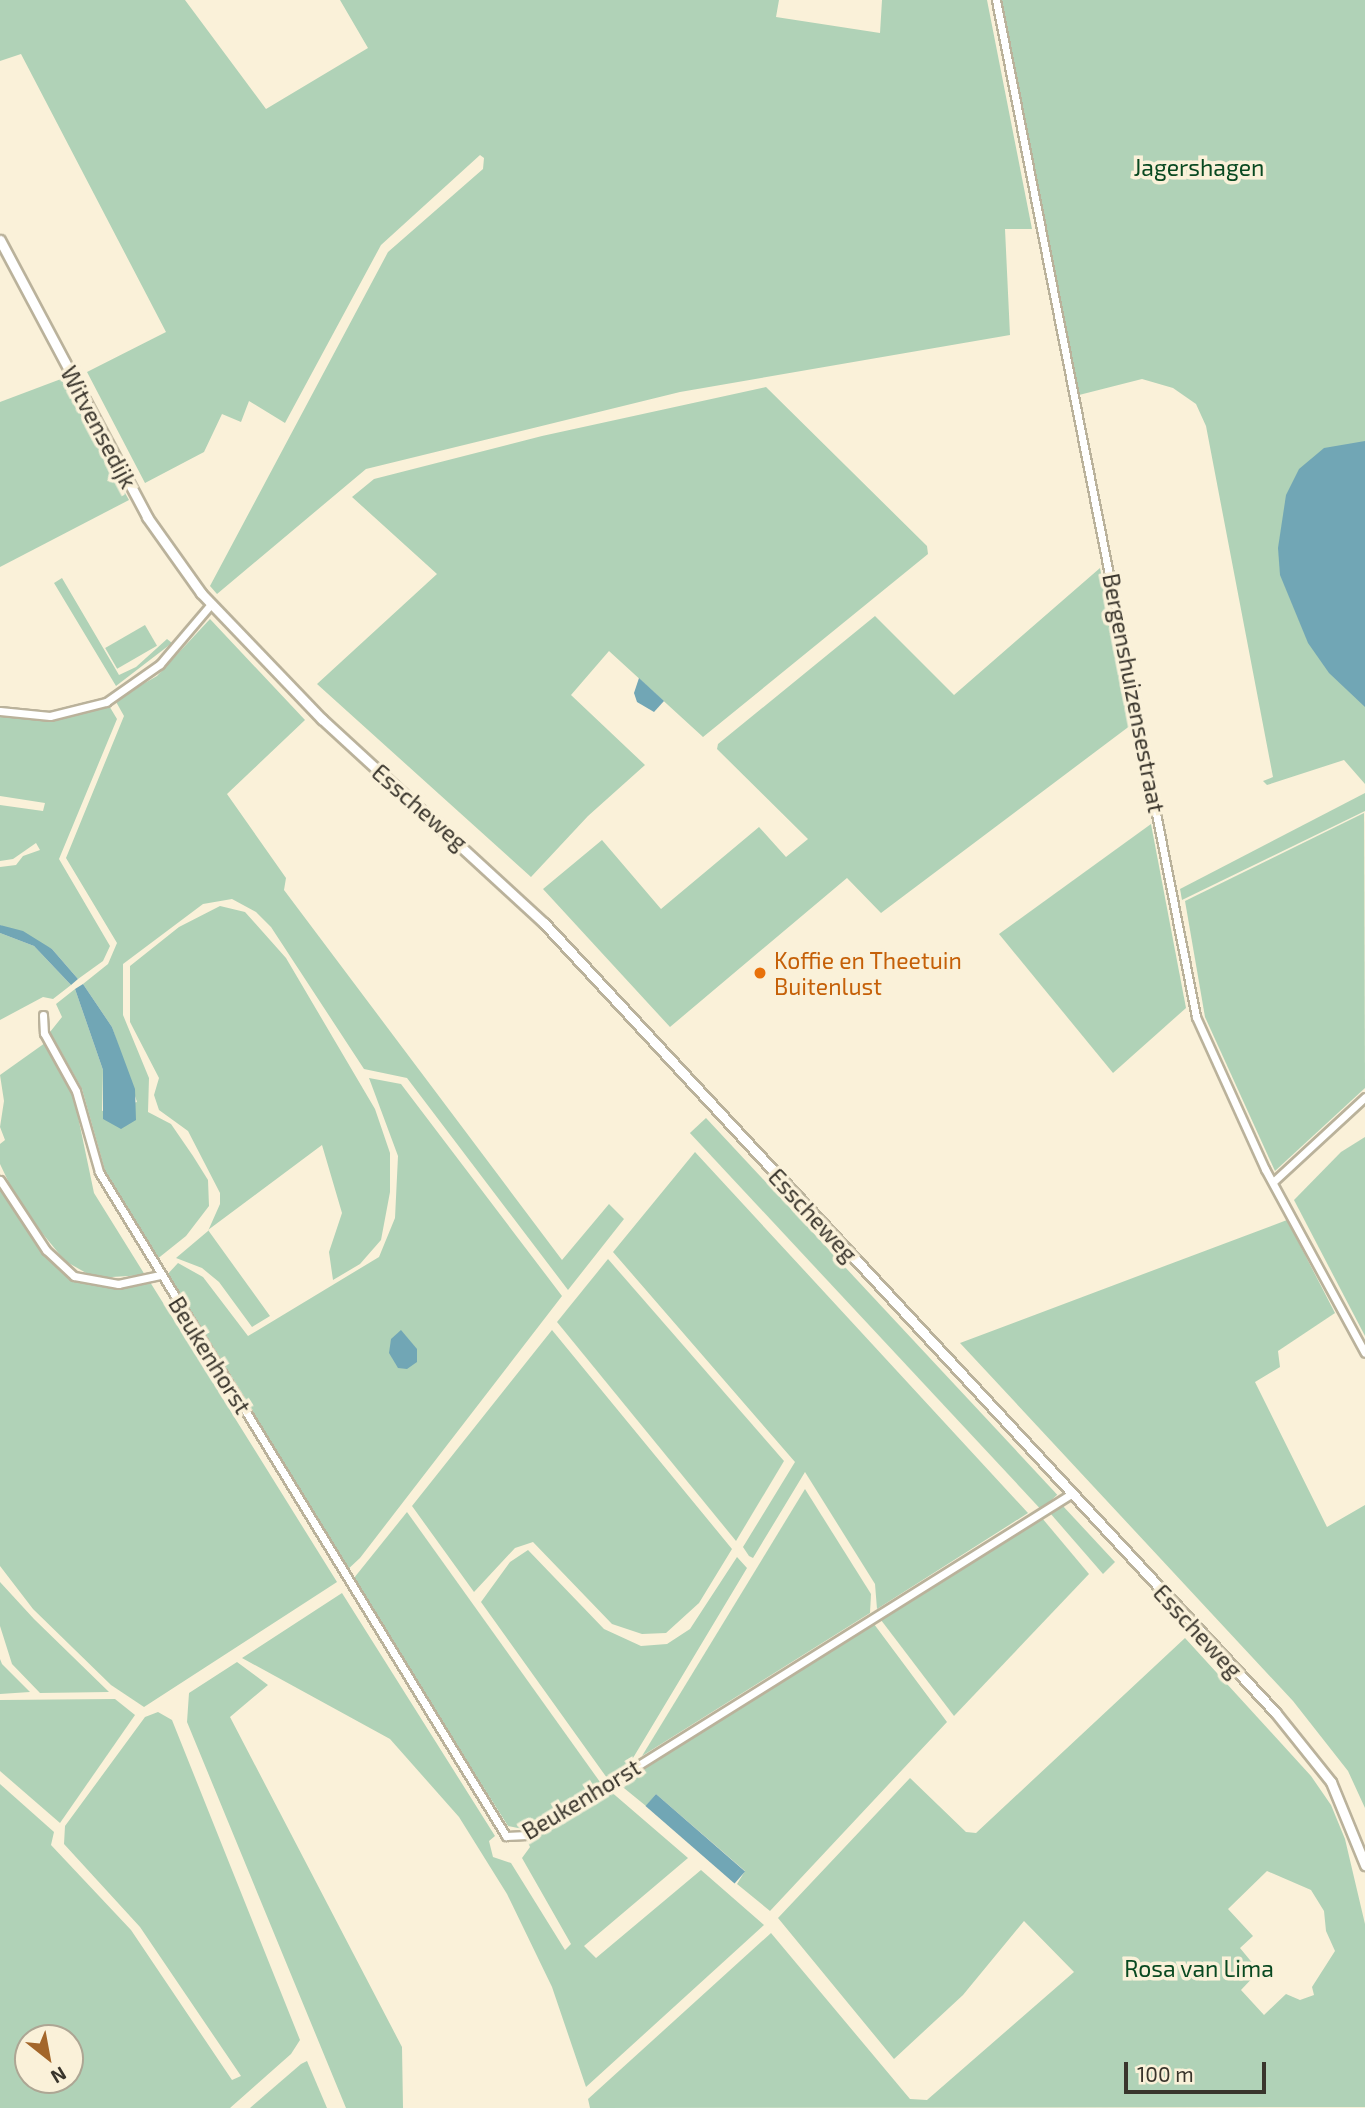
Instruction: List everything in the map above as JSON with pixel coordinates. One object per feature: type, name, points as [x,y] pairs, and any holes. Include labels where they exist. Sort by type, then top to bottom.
[{"type":"street","name":"Bergenshuizensestraat","points":[[996,0],[1196,1017],[1273,1182],[1365,1353]]},
{"type":"street","name":"Witvensedijk","points":[[0,240],[147,517],[211,604]]},
{"type":"street","points":[[0,711],[50,716],[106,702],[160,664],[211,604]]},
{"type":"street","name":"Esscheweg","points":[[211,604],[322,719],[519,897],[1306,1748],[1349,1816],[1365,1865]]},
{"type":"street","name":"Beukenhorst","points":[[43,1015],[44,1033],[76,1091],[93,1159],[160,1275],[495,1822],[513,1839],[527,1835],[1071,1494]]},
{"type":"street","points":[[1273,1182],[1365,1097]]},
{"type":"street","name":"Beukenhorst","points":[[0,1180],[46,1250],[74,1276],[118,1284],[160,1275]]},
{"type":"green space","points":[[0,0],[185,0],[266,109],[368,48],[340,0],[779,0],[776,17],[880,33],[882,0],[987,0],[1032,229],[1005,229],[1010,335],[680,392],[366,469],[217,594],[210,586],[388,252],[483,169],[484,158],[480,155],[381,245],[285,423],[249,401],[241,422],[222,414],[204,452],[145,483],[87,372],[166,332],[21,54],[0,61]]},
{"type":"green space","name":"Jagershagen","points":[[993,0],[1365,0],[1365,784],[1344,760],[1267,785],[1263,781],[1273,777],[1206,426],[1196,404],[1173,388],[1142,379],[1079,395]]},
{"type":"green space","points":[[61,379],[129,500],[0,567],[0,402]]},
{"type":"green space","points":[[766,387],[927,546],[928,554],[703,737],[609,651],[571,695],[645,765],[588,816],[531,877],[317,684],[437,574],[352,497],[374,479],[542,436]]},
{"type":"green space","points":[[1100,568],[1131,725],[881,913],[847,878],[670,1027],[543,889],[602,840],[661,909],[759,827],[786,857],[808,839],[717,749],[718,744],[875,616],[954,695]]},
{"type":"green space","points":[[62,578],[119,675],[136,667],[167,639],[172,643],[116,686],[54,583]]},
{"type":"green space","points":[[210,619],[305,720],[227,794],[286,878],[284,890],[562,1260],[609,1204],[624,1219],[568,1290],[407,1078],[364,1069],[271,927],[256,912],[232,899],[203,904],[123,964],[123,1015],[149,1078],[148,1112],[171,1124],[193,1156],[208,1180],[209,1206],[186,1236],[156,1260],[108,1181],[82,1089],[50,1032],[62,1017],[56,1004],[75,989],[103,1070],[102,1111],[137,1102],[112,1027],[83,984],[108,964],[117,943],[66,858],[124,716],[115,700],[157,676]]},
{"type":"green space","points":[[145,625],[157,646],[117,669],[105,648]]},
{"type":"green space","points":[[108,704],[117,719],[59,859],[110,946],[103,961],[78,979],[52,949],[0,925],[0,867],[16,865],[23,856],[40,850],[36,843],[13,859],[0,861],[0,805],[43,811],[45,803],[0,796],[0,714],[60,717]]},
{"type":"green space","points":[[1365,793],[1365,811],[1182,900],[1180,889]]},
{"type":"green space","points":[[1364,813],[1365,1088],[1275,1171],[1205,1017],[1185,901]]},
{"type":"green space","points":[[1151,824],[1186,1008],[1113,1073],[999,934]]},
{"type":"green space","points":[[220,906],[245,912],[286,958],[375,1109],[390,1153],[390,1192],[381,1240],[360,1264],[333,1280],[329,1252],[342,1213],[322,1145],[209,1230],[220,1204],[220,1193],[188,1131],[159,1110],[154,1095],[159,1078],[130,1022],[130,966],[179,927]]},
{"type":"green space","points":[[0,933],[34,946],[71,985],[53,999],[43,997],[0,1020]]},
{"type":"green space","points":[[45,1043],[72,1088],[94,1193],[145,1275],[95,1278],[65,1261],[20,1206],[0,1164],[0,1144],[5,1140],[0,1127],[4,1101],[0,1075]]},
{"type":"green space","points":[[369,1078],[401,1084],[562,1296],[360,1558],[345,1572],[165,1277],[178,1263],[203,1277],[248,1336],[379,1257],[395,1218],[398,1156]]},
{"type":"green space","points":[[706,1118],[1057,1495],[1041,1510],[690,1133]]},
{"type":"green space","points":[[1365,1137],[1365,1336],[1294,1200],[1341,1152]]},
{"type":"green space","points":[[695,1152],[1028,1513],[877,1609],[875,1584],[805,1472],[753,1558],[749,1556],[743,1547],[795,1462],[613,1252]]},
{"type":"green space","points":[[0,1185],[28,1232],[60,1269],[100,1287],[150,1282],[337,1582],[144,1707],[111,1685],[33,1609],[0,1566]]},
{"type":"green space","points":[[1287,1220],[1335,1313],[1278,1351],[1280,1367],[1255,1382],[1327,1527],[1365,1505],[1365,1808],[1348,1771],[1293,1701],[960,1343]]},
{"type":"green space","points":[[208,1230],[270,1316],[252,1327],[219,1282],[202,1268],[176,1258]]},
{"type":"green space","points":[[608,1259],[784,1461],[736,1541],[557,1322]]},
{"type":"green space","points":[[552,1330],[732,1549],[699,1603],[666,1633],[642,1634],[612,1624],[533,1542],[515,1548],[474,1592],[412,1506]]},
{"type":"green space","points":[[805,1489],[871,1594],[870,1613],[642,1756]]},
{"type":"green space","points":[[1062,1505],[1115,1562],[1103,1574],[1050,1513]]},
{"type":"green space","points":[[407,1512],[600,1782],[523,1829],[508,1826],[356,1586],[354,1578]]},
{"type":"green space","points":[[1042,1518],[1089,1574],[954,1716],[881,1620]]},
{"type":"green space","points":[[528,1550],[604,1629],[641,1646],[667,1644],[690,1629],[737,1557],[747,1568],[630,1763],[607,1778],[481,1602],[510,1562]]},
{"type":"green space","points":[[0,1582],[109,1692],[40,1693],[12,1664],[0,1626]]},
{"type":"green space","points":[[342,1593],[495,1836],[489,1841],[493,1857],[511,1863],[565,1950],[571,1944],[522,1858],[530,1847],[527,1840],[609,1790],[688,1858],[584,1946],[596,1958],[701,1870],[764,1925],[586,2087],[552,1987],[507,1894],[459,1817],[390,1739],[242,1658]]},
{"type":"green space","points":[[874,1624],[947,1722],[770,1911],[737,1884],[745,1871],[656,1794],[646,1806],[619,1784]]},
{"type":"green space","name":"Rosa van Lima","points":[[1185,1638],[1311,1776],[1331,1805],[1345,1839],[1365,1924],[1365,2107],[590,2108],[588,2099],[771,1933],[910,2099],[927,2100],[1074,1972],[1024,1921],[963,1995],[894,2059],[778,1918],[910,1778],[966,1832],[976,1833]],"holes":[[[1267,1871],[1311,1890],[1324,1911],[1326,1931],[1335,1951],[1312,1987],[1314,1995],[1300,2000],[1286,1994],[1264,2015],[1241,1990],[1259,1971],[1240,1948],[1253,1936],[1228,1909]]]},
{"type":"green space","points":[[0,1659],[2,1664],[30,1692],[0,1694]]},
{"type":"green space","points":[[237,1662],[268,1685],[230,1717],[402,2047],[403,2108],[346,2108],[187,1722],[189,1693]]},
{"type":"green space","points":[[115,1699],[135,1715],[60,1823],[0,1771],[0,1700]]},
{"type":"green space","points":[[158,1712],[172,1720],[300,2040],[291,2054],[230,2108],[0,2108],[0,1784],[54,1832],[51,1845],[131,1930],[232,2080],[241,2076],[140,1927],[64,1844],[65,1826],[145,1717]]},
{"type":"green space","points":[[307,2061],[327,2108],[250,2108],[301,2064]]},
{"type":"water","points":[[1365,441],[1365,707],[1329,673],[1308,643],[1280,575],[1278,548],[1286,495],[1299,469],[1324,448]]},
{"type":"water","points":[[639,678],[664,701],[654,712],[637,702],[634,693]]},
{"type":"water","points":[[0,925],[23,931],[52,949],[78,979],[71,985],[34,946],[0,933]]},
{"type":"water","points":[[83,984],[112,1027],[135,1089],[136,1120],[121,1129],[103,1119],[103,1070],[75,989]]},
{"type":"water","points":[[401,1330],[417,1349],[417,1362],[407,1369],[398,1368],[389,1353],[391,1339]]},
{"type":"water","points":[[656,1794],[745,1871],[735,1883],[646,1806]]},
{"type":"place","name":"Koffie en Theetuin Buitenlust","points":[[760,973]]}]
